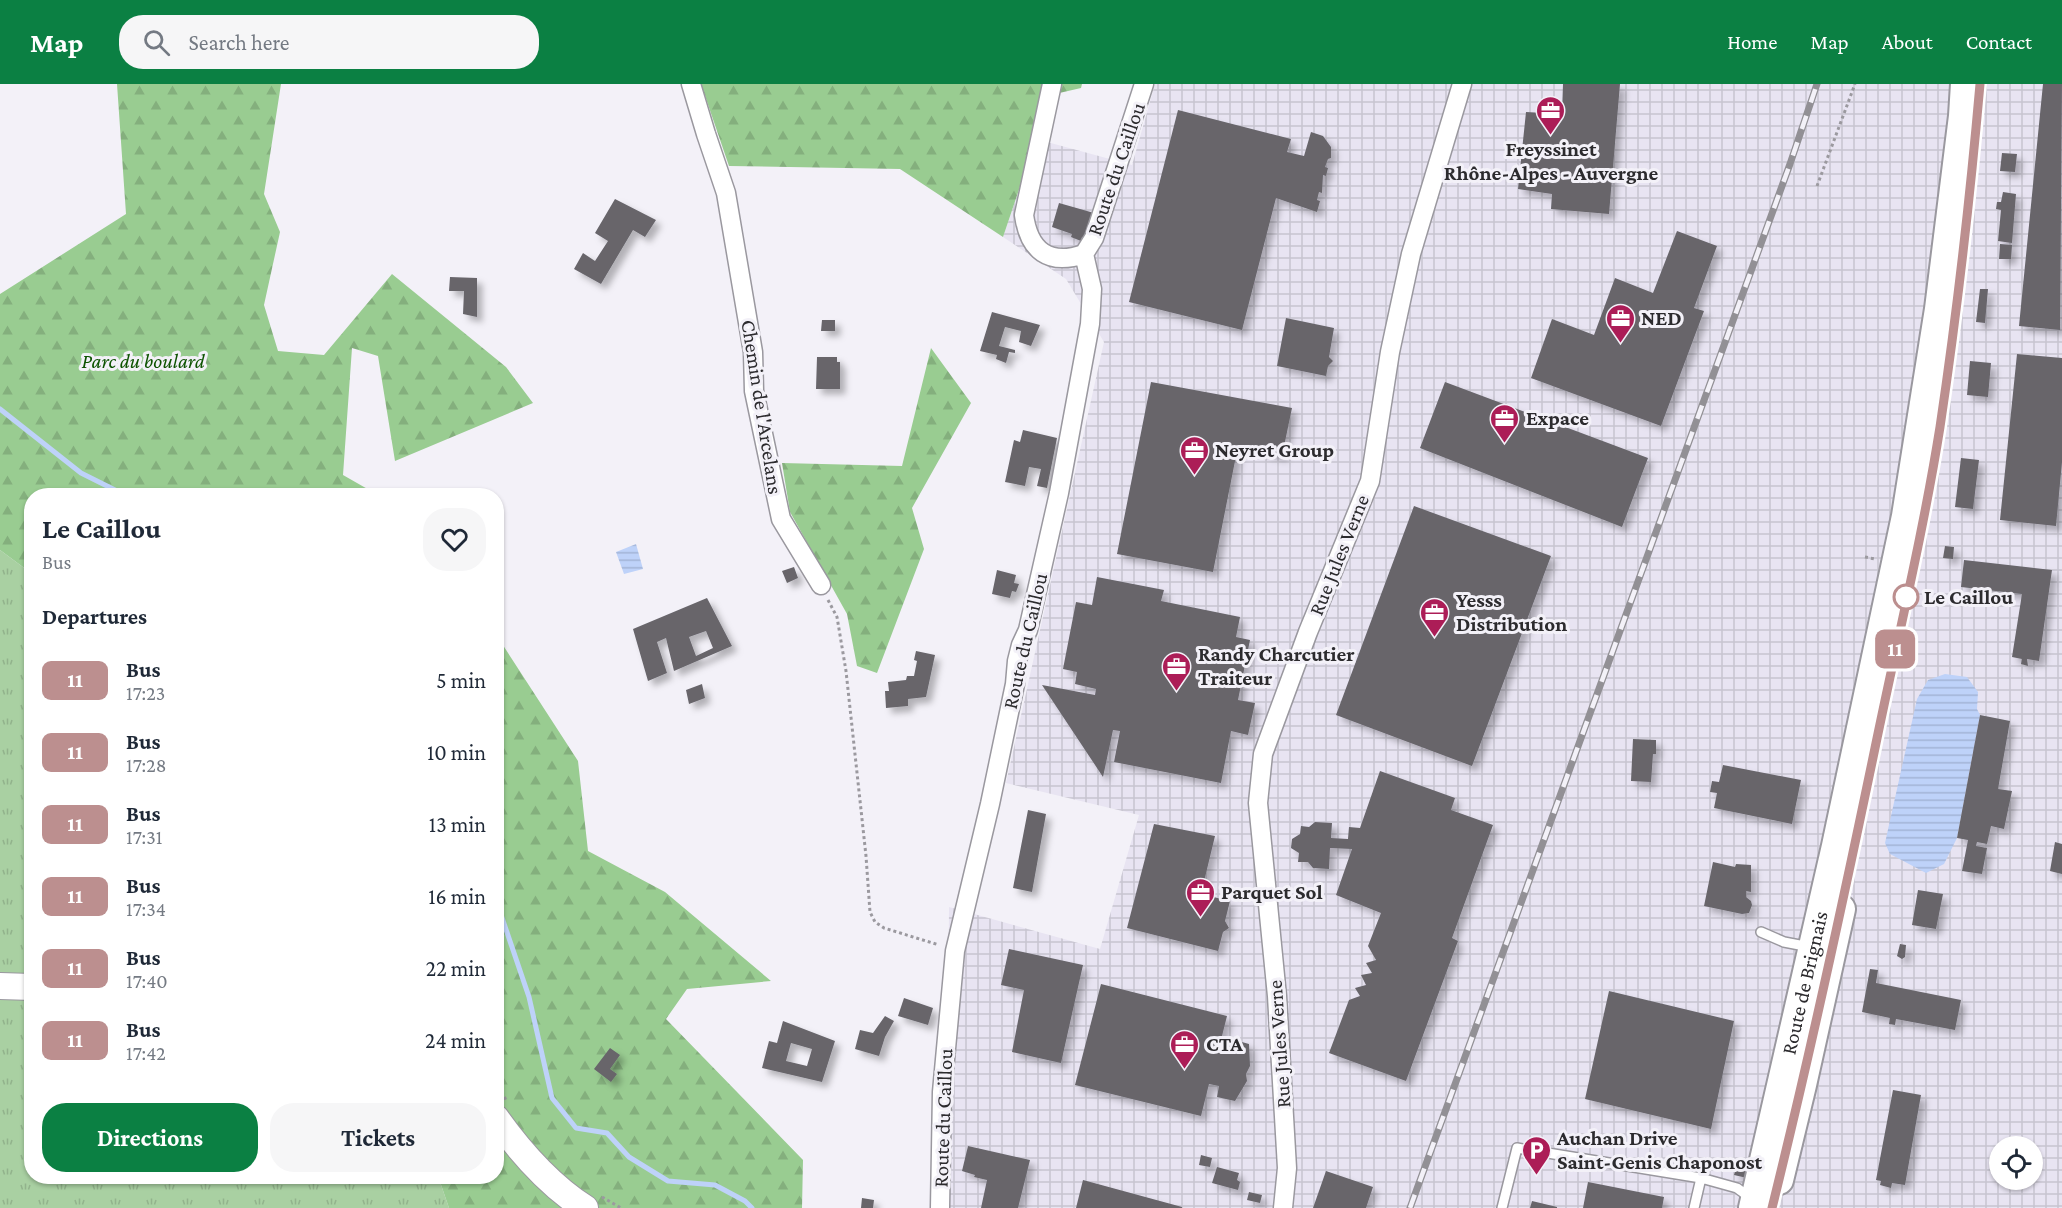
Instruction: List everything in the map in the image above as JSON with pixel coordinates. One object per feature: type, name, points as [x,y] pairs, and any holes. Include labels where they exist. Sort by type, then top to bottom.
[{"type":"main road","name":"Route de Brignais","points":[[1760,1206],[1802,1085],[1838,835],[1906,516],[1939,309],[1965,84]]},
{"type":"main road","name":"Route de Brignais","points":[[1821,950],[1913,568],[1940,429],[1970,193],[1980,84]]},
{"type":"main road","points":[[0,986],[24,987]]},
{"type":"main road","points":[[504,1130],[514,1144],[549,1180],[585,1208]]},
{"type":"street","name":"Chemin de l'Arcelans","points":[[691,84],[726,193],[753,352],[754,391],[781,519],[820,585]]},
{"type":"street","points":[[1052,84],[1024,215],[1027,232],[1036,248],[1049,256],[1070,259],[1084,254]]},
{"type":"street","name":"Route du Caillou","points":[[940,1208],[942,1092],[955,951],[990,804],[1017,661],[1028,630],[1059,493],[1081,379],[1092,305],[1089,274],[1084,254],[1094,238],[1144,84]]},
{"type":"street","name":"Rue Jules Verne","points":[[1283,1208],[1287,1168],[1278,996],[1258,803],[1263,754],[1312,622],[1370,481],[1390,352],[1411,254],[1462,84]]},
{"type":"lane","points":[[1761,932],[1784,942],[1821,950]]},
{"type":"lane","points":[[1502,1208],[1517,1148],[1701,1178],[1737,1188],[1760,1206]]},
{"type":"lane","points":[[1694,1208],[1701,1178]]},
{"type":"path","points":[[1817,186],[1856,84]]},
{"type":"path","points":[[820,585],[837,617],[846,671],[870,912],[875,922],[884,928],[930,941],[955,951]]},
{"type":"shaded area","points":[[1155,84],[2062,84],[2062,1208],[947,1208],[949,907],[1100,949],[1139,815],[1006,783],[1104,342],[1066,279],[1003,237],[1036,139],[1132,165]]},
{"type":"green space","name":"Parc du boulard","points":[[117,84],[281,84],[264,194],[280,232],[264,305],[278,351],[324,355],[392,274],[506,367],[533,403],[395,461],[378,356],[352,348],[343,475],[366,488],[24,488],[24,568],[0,550],[0,294],[126,214]]},
{"type":"green space","points":[[701,84],[1082,84],[1081,88],[1042,97],[1036,139],[1003,237],[900,169],[729,166]]},
{"type":"green space","points":[[931,348],[971,403],[912,508],[924,549],[877,673],[857,666],[847,614],[790,512],[782,463],[902,466]]},
{"type":"green space","points":[[0,550],[24,568],[24,1184],[441,1184],[449,1208],[0,1208]]},
{"type":"green space","points":[[504,647],[578,761],[588,851],[665,892],[771,981],[687,989],[666,1019],[803,1160],[802,1208],[449,1208],[441,1184],[504,1184]]},
{"type":"water","points":[[636,544],[643,569],[624,574],[616,552]]},
{"type":"water","points":[[1945,674],[1967,677],[1978,692],[1977,709],[1980,715],[1957,838],[1944,864],[1926,873],[1890,854],[1885,843],[1917,699],[1928,680]]},
{"type":"building","points":[[1563,84],[1620,84],[1609,214],[1551,209],[1552,194],[1518,189],[1526,112],[1562,114]]},
{"type":"building","points":[[2043,84],[2062,84],[2060,330],[2019,326]]},
{"type":"building","points":[[1178,110],[1291,139],[1287,152],[1304,156],[1311,132],[1323,136],[1331,147],[1331,158],[1328,159],[1325,167],[1328,168],[1326,176],[1323,175],[1322,193],[1319,192],[1317,200],[1320,201],[1317,212],[1276,198],[1242,330],[1129,302]]},
{"type":"building","points":[[2002,153],[2017,154],[2015,172],[2000,171]]},
{"type":"building","points":[[2003,192],[2016,194],[2012,243],[1998,241],[2001,210],[1996,209],[1997,202],[2001,202]]},
{"type":"building","points":[[615,199],[656,220],[645,237],[633,230],[601,284],[574,269],[583,253],[595,261],[608,241],[595,233]]},
{"type":"building","points":[[1059,203],[1094,213],[1085,238],[1082,237],[1081,241],[1071,237],[1072,234],[1052,227]]},
{"type":"building","points":[[1677,231],[1717,246],[1694,308],[1704,311],[1661,426],[1531,378],[1552,319],[1594,335],[1615,278],[1653,293]]},
{"type":"building","points":[[2000,244],[2012,245],[2011,259],[1999,259]]},
{"type":"building","points":[[450,277],[477,278],[477,317],[463,314],[464,291],[449,291]]},
{"type":"building","points":[[1980,289],[1988,289],[1985,323],[1976,322]]},
{"type":"building","points":[[992,312],[1040,325],[1031,346],[1019,342],[1021,331],[1005,327],[999,346],[1015,350],[1015,353],[1009,352],[1006,363],[996,359],[997,355],[980,351]]},
{"type":"building","points":[[1286,318],[1334,328],[1329,357],[1333,361],[1328,366],[1326,376],[1277,366]]},
{"type":"building","points":[[822,320],[835,320],[835,331],[821,331]]},
{"type":"building","points":[[2017,354],[2062,358],[2062,462],[2056,526],[2000,520]]},
{"type":"building","points":[[817,357],[837,357],[837,362],[840,362],[840,389],[816,389]]},
{"type":"building","points":[[1970,361],[1991,363],[1988,397],[1967,395]]},
{"type":"building","points":[[1151,382],[1292,408],[1282,456],[1238,446],[1213,572],[1117,554]]},
{"type":"building","points":[[1445,382],[1648,458],[1622,527],[1420,448]]},
{"type":"building","points":[[1023,430],[1057,438],[1047,488],[1037,486],[1041,469],[1029,467],[1025,486],[1005,482],[1014,440],[1020,442]]},
{"type":"building","points":[[1961,458],[1979,460],[1973,509],[1955,507]]},
{"type":"building","points":[[1414,506],[1551,556],[1472,766],[1336,715]]},
{"type":"building","points":[[1945,546],[1954,547],[1953,559],[1943,558]]},
{"type":"building","points":[[1964,560],[2052,570],[2039,661],[2027,659],[2028,666],[2021,664],[2022,659],[2012,657],[2022,594],[1961,587]]},
{"type":"building","points":[[794,567],[798,578],[787,583],[782,571]]},
{"type":"building","points":[[997,570],[1016,575],[1014,583],[1019,584],[1016,592],[1012,591],[1010,598],[992,594]]},
{"type":"building","points":[[1097,577],[1164,590],[1161,601],[1240,617],[1236,637],[1250,640],[1238,700],[1255,703],[1248,735],[1231,731],[1221,783],[1114,762],[1120,731],[1113,730],[1103,777],[1042,685],[1095,695],[1096,689],[1075,684],[1077,672],[1063,669],[1076,602],[1092,605]]},
{"type":"building","points":[[707,598],[732,646],[674,671],[666,638],[657,642],[667,673],[648,681],[633,629]],"holes":[[[706,631],[713,648],[696,656],[689,637]]]},
{"type":"building","points":[[916,651],[935,655],[926,697],[908,699],[908,706],[886,708],[885,691],[889,691],[888,682],[906,680],[907,676],[914,676]]},
{"type":"building","points":[[702,684],[705,698],[689,704],[686,690]]},
{"type":"building","points":[[1980,715],[2010,721],[1998,789],[2012,791],[2004,829],[1991,826],[1987,844],[1977,842],[1976,846],[1987,848],[1982,874],[1962,871],[1968,840],[1957,838]]},
{"type":"building","points":[[1633,739],[1656,740],[1651,782],[1631,781]]},
{"type":"building","points":[[1723,765],[1801,780],[1792,824],[1714,808],[1717,793],[1710,792],[1712,781],[1719,782]]},
{"type":"building","points":[[1380,771],[1455,798],[1451,810],[1493,825],[1452,938],[1458,941],[1406,1081],[1329,1053],[1349,1000],[1360,996],[1355,988],[1366,985],[1361,975],[1372,973],[1366,963],[1376,960],[1368,946],[1381,913],[1336,895],[1352,849],[1330,848],[1329,869],[1313,868],[1308,862],[1298,862],[1299,853],[1291,848],[1292,839],[1300,834],[1301,826],[1309,827],[1315,822],[1332,823],[1331,838],[1348,839],[1349,827],[1360,828]]},
{"type":"building","points":[[1028,810],[1046,814],[1032,892],[1013,888]]},
{"type":"building","points":[[1154,824],[1215,836],[1201,894],[1230,901],[1225,921],[1229,928],[1223,932],[1218,951],[1127,928]]},
{"type":"building","points":[[2055,842],[2062,844],[2062,874],[2050,871]]},
{"type":"building","points":[[1713,862],[1735,867],[1736,864],[1751,865],[1751,892],[1746,891],[1746,897],[1752,905],[1749,913],[1742,914],[1704,906]]},
{"type":"building","points":[[1918,890],[1943,894],[1936,929],[1912,925]]},
{"type":"building","points":[[1900,944],[1906,945],[1905,957],[1902,959],[1897,956]]},
{"type":"building","points":[[1009,949],[1083,965],[1061,1063],[1012,1052],[1024,990],[1001,985]]},
{"type":"building","points":[[1870,969],[1878,970],[1876,983],[1961,1000],[1955,1030],[1896,1019],[1895,1025],[1889,1024],[1890,1018],[1862,1012]]},
{"type":"building","points":[[1101,984],[1227,1016],[1219,1048],[1228,1050],[1231,1039],[1249,1044],[1250,1066],[1246,1074],[1247,1081],[1235,1101],[1217,1097],[1219,1086],[1209,1084],[1201,1116],[1075,1085]]},
{"type":"building","points":[[1609,991],[1734,1021],[1711,1129],[1585,1099]]},
{"type":"building","points":[[904,998],[933,1008],[928,1025],[898,1016]]},
{"type":"building","points":[[885,1016],[894,1021],[885,1037],[879,1056],[855,1049],[860,1030],[873,1033]]},
{"type":"building","points":[[783,1021],[835,1041],[822,1082],[762,1068],[769,1041],[777,1043]],"holes":[[[791,1043],[812,1049],[807,1066],[786,1061]]]},
{"type":"building","points":[[610,1048],[620,1055],[610,1069],[617,1074],[611,1082],[594,1069]]},
{"type":"building","points":[[1893,1090],[1921,1095],[1905,1185],[1892,1183],[1891,1188],[1880,1185],[1881,1181],[1876,1180]]},
{"type":"building","points":[[968,1146],[1030,1160],[1018,1208],[981,1208],[987,1180],[962,1171]]},
{"type":"building","points":[[1201,1155],[1212,1158],[1210,1167],[1199,1165]]},
{"type":"building","points":[[1738,1161],[1750,1163],[1747,1178],[1734,1175]]},
{"type":"building","points":[[1217,1167],[1239,1173],[1238,1190],[1212,1183]]},
{"type":"building","points":[[1326,1171],[1373,1187],[1366,1208],[1313,1208]]},
{"type":"building","points":[[1083,1180],[1182,1207],[1182,1208],[1076,1208]]},
{"type":"building","points":[[1588,1182],[1664,1197],[1662,1208],[1583,1208]]},
{"type":"building","points":[[1249,1192],[1262,1195],[1260,1203],[1247,1200]]},
{"type":"building","points":[[862,1198],[874,1200],[873,1208],[861,1208]]},
{"type":"building","points":[[1532,1201],[1557,1207],[1557,1208],[1530,1208]]},
{"type":"waterway","points":[[0,409],[81,473],[111,488]]},
{"type":"waterway","points":[[504,924],[529,997],[552,1098],[576,1128],[607,1133],[629,1157],[668,1181],[715,1185],[745,1201],[752,1208]]},
{"type":"railway","points":[[1410,1208],[1790,164],[1817,84]]},
{"type":"bus line","name":"11","points":[[1772,1208],[1802,1085],[1853,852],[1940,429],[1970,193],[1980,84]]},
{"type":"place","name":"Freyssinet Rhône-Alpes - Auvergne","points":[[1551,136]]},
{"type":"place","name":"NED","points":[[1620,344]]},
{"type":"place","name":"Expace","points":[[1505,444]]},
{"type":"place","name":"Neyret Group","points":[[1194,476]]},
{"type":"place","name":"Le Caillou","points":[[1906,597]]},
{"type":"place","name":"Yesss Distribution","points":[[1435,638]]},
{"type":"place","name":"Randy Charcutier Traiteur","points":[[1177,692]]},
{"type":"place","name":"Parquet Sol","points":[[1200,918]]},
{"type":"place","name":"CTA","points":[[1185,1070]]},
{"type":"place","name":"Auchan Drive Saint-Genis Chaponost","points":[[1536,1176]]}]
